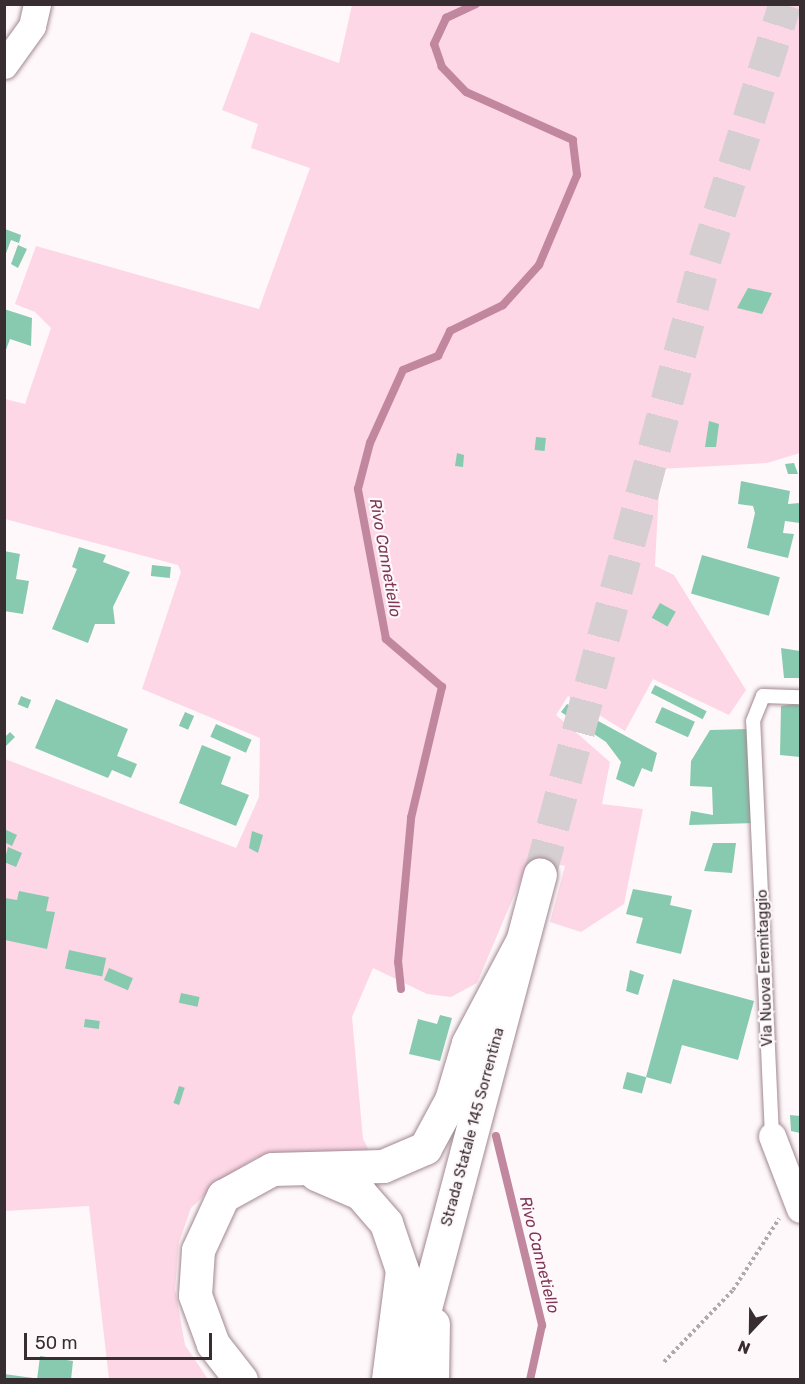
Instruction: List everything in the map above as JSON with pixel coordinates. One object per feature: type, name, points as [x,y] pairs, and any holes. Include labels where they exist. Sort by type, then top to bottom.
[{"type":"highway","name":"Strada Statale 145 Sorrentina","points":[[406,1380],[540,874]]},
{"type":"highway","points":[[240,1380],[213,1344],[195,1295],[198,1250],[223,1196],[272,1169],[309,1170],[383,1166],[425,1148],[451,1100],[468,1043],[522,941]]},
{"type":"highway","points":[[309,1170],[360,1193],[386,1223],[402,1270],[388,1380]]},
{"type":"highway","points":[[432,1380],[434,1271]]},
{"type":"street","points":[[4,65],[32,26],[37,4]]},
{"type":"street","name":"Via Nuova Eremitaggio","points":[[772,1136],[798,1203]]},
{"type":"lane","name":"Via Nuova Eremitaggio","points":[[772,1136],[753,721],[763,696],[801,697]]},
{"type":"path","points":[[664,1362],[734,1290],[798,1203]]},
{"type":"shaded area","points":[[352,5],[800,5],[800,453],[767,463],[660,469],[655,566],[674,575],[746,690],[729,715],[653,679],[625,731],[568,696],[556,715],[610,762],[602,804],[643,809],[624,904],[581,932],[550,922],[565,866],[536,860],[524,872],[477,983],[451,997],[427,994],[373,968],[352,1017],[363,1139],[371,1154],[257,1157],[222,1179],[191,1208],[179,1242],[175,1289],[185,1345],[208,1379],[109,1379],[89,1206],[5,1211],[5,759],[236,848],[259,797],[260,738],[142,689],[181,572],[178,565],[5,519],[5,399],[25,404],[51,328],[35,312],[15,304],[36,246],[259,309],[310,168],[251,148],[258,124],[222,110],[251,32],[339,63]]},
{"type":"building","points":[[5,229],[21,235],[19,243],[11,240],[5,256]]},
{"type":"building","points":[[18,245],[27,249],[18,268],[11,264]]},
{"type":"building","points":[[748,288],[772,293],[762,314],[737,308]]},
{"type":"building","points":[[4,309],[32,318],[31,346],[10,339],[4,355]]},
{"type":"building","points":[[709,421],[719,424],[716,447],[705,447]]},
{"type":"building","points":[[536,437],[546,438],[545,451],[535,450]]},
{"type":"building","points":[[457,453],[464,455],[463,467],[455,466]]},
{"type":"building","points":[[794,463],[798,474],[788,474],[785,464]]},
{"type":"building","points":[[741,481],[790,491],[788,504],[800,503],[800,523],[785,521],[783,533],[794,534],[788,558],[747,548],[755,513],[753,506],[738,504]]},
{"type":"building","points":[[79,547],[106,555],[103,562],[130,572],[113,607],[115,624],[95,624],[88,643],[52,629],[77,569],[72,567]]},
{"type":"building","points":[[4,551],[20,554],[16,579],[29,581],[23,614],[4,611]]},
{"type":"building","points":[[702,555],[780,577],[769,616],[691,593]]},
{"type":"building","points":[[152,565],[171,567],[170,578],[151,576]]},
{"type":"building","points":[[660,603],[676,612],[668,627],[652,618]]},
{"type":"building","points":[[781,648],[800,651],[800,678],[784,678]]},
{"type":"building","points":[[655,685],[707,711],[703,719],[651,693]]},
{"type":"building","points":[[21,696],[31,700],[28,708],[18,704]]},
{"type":"building","points":[[56,699],[128,729],[117,756],[137,764],[131,778],[112,770],[108,778],[35,748]]},
{"type":"building","points":[[800,703],[800,757],[780,755],[781,706]]},
{"type":"building","points":[[567,704],[657,753],[652,772],[642,768],[634,787],[616,779],[621,762],[606,742],[561,712]]},
{"type":"building","points":[[662,707],[695,722],[688,737],[655,723]]},
{"type":"building","points":[[185,712],[194,716],[188,730],[179,726]]},
{"type":"building","points":[[216,724],[252,740],[246,753],[210,737]]},
{"type":"building","points":[[748,729],[755,823],[689,825],[691,811],[713,815],[712,787],[690,786],[691,761],[710,730]]},
{"type":"building","points":[[10,732],[15,737],[4,748],[4,738]]},
{"type":"building","points":[[202,745],[231,757],[221,784],[249,795],[236,826],[179,803]]},
{"type":"building","points":[[4,829],[17,835],[12,846],[4,842]]},
{"type":"building","points":[[252,831],[263,835],[258,853],[249,848]]},
{"type":"building","points":[[713,843],[736,843],[732,873],[704,871]]},
{"type":"building","points":[[8,847],[22,853],[16,867],[4,862]]},
{"type":"building","points":[[633,889],[672,896],[670,905],[692,910],[681,954],[636,943],[643,918],[626,914]]},
{"type":"building","points":[[19,891],[49,897],[46,911],[55,912],[47,949],[5,940],[5,898],[17,900]]},
{"type":"building","points":[[69,950],[106,958],[102,976],[65,969]]},
{"type":"building","points":[[109,968],[133,978],[128,990],[104,980]]},
{"type":"building","points":[[630,970],[644,975],[638,995],[626,991]]},
{"type":"building","points":[[673,979],[754,1001],[738,1060],[682,1045],[671,1084],[646,1077]]},
{"type":"building","points":[[181,993],[200,997],[198,1007],[179,1003]]},
{"type":"building","points":[[440,1015],[452,1018],[440,1061],[409,1054],[418,1019],[437,1024]]},
{"type":"building","points":[[85,1019],[100,1021],[99,1029],[84,1027]]},
{"type":"building","points":[[627,1072],[646,1077],[642,1094],[623,1088]]},
{"type":"building","points":[[179,1086],[185,1088],[179,1105],[173,1103]]},
{"type":"building","points":[[790,1115],[800,1116],[800,1133],[791,1131]]},
{"type":"building","points":[[40,1356],[73,1361],[71,1380],[37,1380]]},
{"type":"building","points":[[4,1374],[33,1378],[33,1380],[4,1380]]},
{"type":"waterway","name":"Rivo Cannetiello","points":[[401,989],[398,962],[411,818],[442,687],[386,639],[358,489],[370,443],[403,370],[438,356],[450,331],[503,305],[539,265],[577,175],[573,140],[466,92],[442,67],[434,44],[446,18],[476,4]]},
{"type":"waterway","name":"Rivo Cannetiello","points":[[496,1136],[542,1325],[530,1380]]},
{"type":"tunnel","points":[[540,874],[705,259],[785,4]]}]
